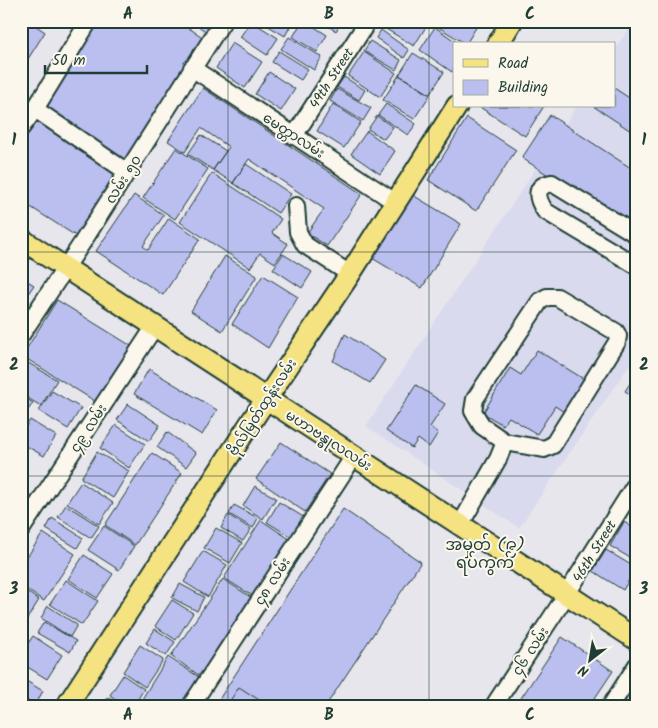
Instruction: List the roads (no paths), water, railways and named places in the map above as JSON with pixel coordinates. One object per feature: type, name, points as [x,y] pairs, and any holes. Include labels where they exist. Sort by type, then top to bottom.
[{"type":"main road","points":[[499,42],[512,21]]},
{"type":"main road","name":"ဗိုလ်မြတ်ထွန်းလမ်း","points":[[66,707],[266,399],[350,274],[456,108]]},
{"type":"main road","name":"မဟာဗန္ဓုလလမ်း","points":[[21,239],[63,271],[155,326],[460,525],[564,599],[637,640]]},
{"type":"street","points":[[21,128],[35,109],[89,21]]},
{"type":"street","name":"49th Street","points":[[294,136],[368,21]]},
{"type":"street","name":"လမ်း ၅၀","points":[[21,335],[127,172],[192,68],[216,24]]},
{"type":"street","name":"မေတ္တာလမ်း","points":[[192,68],[395,202]]},
{"type":"street","points":[[35,109],[127,172]]},
{"type":"street","points":[[637,235],[557,185],[552,183],[544,184],[539,191],[538,198],[546,211],[637,266]]},
{"type":"street","points":[[296,206],[298,232],[305,245],[350,274]]},
{"type":"street","points":[[557,296],[616,332],[618,336],[617,342],[553,444],[544,448],[505,442],[482,426],[473,411],[475,399],[540,301],[547,297],[557,296]]},
{"type":"street","name":"၄၉ လမ်း","points":[[21,530],[155,326]]},
{"type":"street","points":[[460,525],[498,459],[505,442]]},
{"type":"street","name":"၄၈ လမ်း","points":[[190,707],[354,456]]},
{"type":"street","name":"46th Street","points":[[564,599],[637,482]]},
{"type":"street","name":"၄၆ လမ်း","points":[[493,707],[564,599]]},
{"type":"street","points":[[610,707],[637,665]]},
{"type":"district","name":"အမှတ် (၉) ရပ်ကွက်","points":[[485,553]]}]
